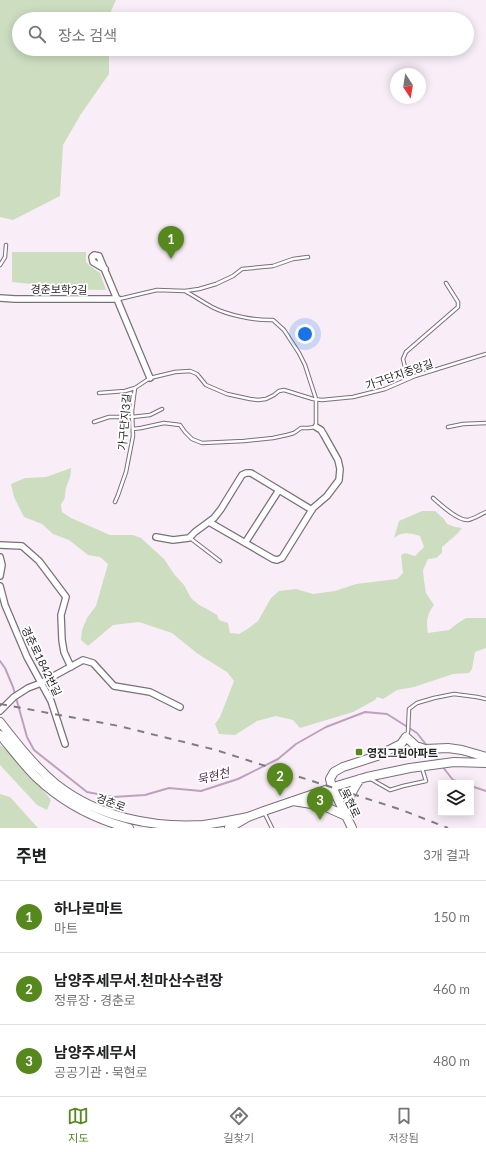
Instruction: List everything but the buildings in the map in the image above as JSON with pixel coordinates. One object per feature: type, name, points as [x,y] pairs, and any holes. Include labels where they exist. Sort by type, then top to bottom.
[{"type":"street","points":[[105,270],[150,378]]},
{"type":"street","name":"경춘보학2길","points":[[0,298],[118,299]]},
{"type":"street","points":[[209,522],[273,560],[282,558],[312,510],[327,496],[339,480],[340,469],[338,460],[321,430],[316,427]]},
{"type":"street","points":[[156,537],[173,540],[189,538],[214,518],[242,475],[246,473],[251,473],[312,510]]},
{"type":"street","points":[[245,543],[279,490]]},
{"type":"street","points":[[0,545],[22,546],[39,561],[66,597],[61,615],[62,640],[64,652],[71,667]]},
{"type":"street","points":[[0,557],[2,565],[0,576]]},
{"type":"street","name":"경춘로1842번길","points":[[0,586],[5,605],[27,657],[51,701],[65,744]]},
{"type":"street","points":[[0,711],[14,697],[28,688],[41,683],[83,660],[93,663],[114,686],[150,692],[180,707]]},
{"type":"street","name":"경춘로","points":[[0,722],[42,772],[58,785],[96,809],[142,823],[160,825],[203,825],[248,817]]},
{"type":"street","name":"경춘로","points":[[0,735],[36,776],[68,803],[94,817],[129,828]]},
{"type":"street","points":[[407,735],[416,746],[425,749],[438,748],[462,750],[486,757]]},
{"type":"street","name":"묵현로","points":[[352,828],[332,787],[330,779],[334,772],[343,767],[377,756],[401,744],[407,735]]},
{"type":"street","name":"경춘로","points":[[229,828],[248,817],[264,811],[332,787],[363,778],[424,766],[454,762],[486,763]]},
{"type":"street","points":[[292,801],[324,806],[346,816],[348,800],[352,790],[363,778]]},
{"type":"lane","points":[[0,265],[5,257],[6,245]]},
{"type":"lane","points":[[118,299],[157,290],[185,291],[216,284],[233,276],[242,269],[273,266],[293,259],[308,257]]},
{"type":"lane","points":[[408,379],[403,359],[406,352],[458,307],[458,302],[446,283]]},
{"type":"lane","points":[[133,429],[164,423],[180,424],[192,439],[202,443],[217,443],[273,438],[294,433],[301,428],[316,427],[316,399],[305,365],[300,352],[284,330],[273,320],[262,321],[231,315],[213,308],[185,291]]},
{"type":"lane","name":"가구단지중앙길","points":[[150,378],[175,372],[190,371],[197,374],[206,385],[227,394],[258,400],[274,396],[279,391],[284,390],[322,400],[353,397],[385,389],[408,379],[486,354]]},
{"type":"lane","points":[[99,393],[125,391],[134,388],[150,378]]},
{"type":"lane","name":"가구단지3길","points":[[114,502],[126,472],[133,429],[132,411],[134,388]]},
{"type":"lane","points":[[94,422],[109,417],[150,415],[162,409]]},
{"type":"lane","points":[[448,427],[464,424],[486,424]]},
{"type":"lane","points":[[433,498],[443,507],[464,520],[470,520],[486,512]]},
{"type":"lane","points":[[189,538],[220,561]]},
{"type":"lane","points":[[407,735],[409,710],[417,703],[454,694],[486,699]]},
{"type":"lane","points":[[363,778],[390,790],[426,781],[424,766]]},
{"type":"lane","points":[[264,811],[272,828]]},
{"type":"green space","points":[[0,0],[116,0],[111,12],[12,12],[12,56],[109,56],[109,74],[81,114],[63,145],[60,196],[13,220],[0,217]]},
{"type":"green space","points":[[12,252],[86,252],[86,262],[100,273],[106,290],[48,289],[31,284],[12,282]]},
{"type":"green space","points":[[71,468],[65,498],[61,504],[62,512],[71,518],[110,535],[133,535],[141,538],[164,559],[174,574],[184,585],[191,598],[199,605],[217,615],[219,620],[228,623],[230,633],[239,634],[258,621],[271,598],[279,591],[296,589],[313,594],[335,591],[356,584],[397,579],[403,573],[401,555],[405,553],[415,556],[424,547],[420,536],[407,533],[400,534],[394,538],[399,521],[422,511],[435,511],[447,524],[462,528],[442,547],[442,553],[436,558],[428,559],[423,570],[426,593],[434,605],[428,618],[428,633],[449,630],[466,618],[486,618],[486,648],[475,652],[472,669],[469,673],[453,674],[414,687],[397,690],[383,699],[377,697],[375,700],[353,712],[300,728],[293,720],[276,716],[257,721],[235,735],[219,734],[215,724],[220,717],[234,681],[227,672],[198,654],[172,633],[139,622],[113,625],[88,646],[81,640],[82,630],[87,618],[96,606],[108,564],[100,557],[88,555],[69,540],[53,534],[42,524],[24,517],[14,497],[11,484],[25,478],[46,477]]},
{"type":"green space","points":[[0,745],[21,763],[51,800],[47,810],[37,805],[0,765]]},
{"type":"green space","points":[[0,794],[10,797],[38,828],[0,828]]},
{"type":"waterway","name":"묵현천","points":[[0,661],[5,668],[13,687],[27,737],[34,750],[87,792],[113,797],[145,795],[169,788],[201,791],[238,779],[278,759],[296,744],[326,727],[365,712],[387,714],[417,733],[428,747]]},
{"type":"waterway","name":"묵현천","points":[[432,752],[439,761]]},
{"type":"waterway","name":"묵현천","points":[[442,766],[453,780]]},
{"type":"waterway","name":"묵현천","points":[[474,787],[486,791]]},
{"type":"railway","points":[[0,704],[119,726],[216,750],[402,810],[448,828]]},
{"type":"place","name":"하나로마트","points":[[171,259]]},
{"type":"place","name":"영진그린아파트","points":[[359,752]]},
{"type":"place","name":"남양주세무서.천마산수련장","points":[[280,796]]},
{"type":"place","name":"남양주세무서","points":[[320,820]]}]
